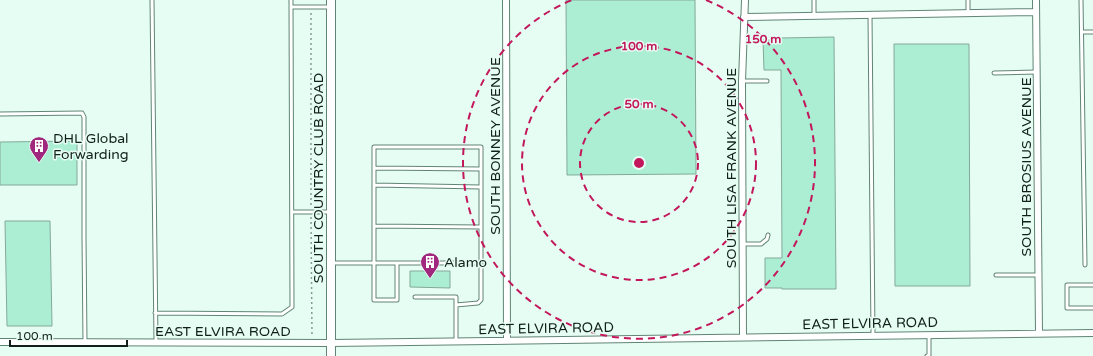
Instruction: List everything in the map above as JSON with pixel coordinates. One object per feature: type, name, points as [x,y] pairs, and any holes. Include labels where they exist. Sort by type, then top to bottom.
[{"type":"street","name":"SOUTH BONNEY AVENUE","points":[[506,0],[507,340]]},
{"type":"street","name":"SOUTH LISA FRANK AVENUE","points":[[743,337],[742,81],[745,0]]},
{"type":"street","name":"SOUTH BROSIUS AVENUE","points":[[1036,0],[1039,333]]},
{"type":"street","name":"SOUTH COUNTRY CLUB ROAD","points":[[331,356],[332,4]]},
{"type":"street","points":[[744,17],[1036,12]]},
{"type":"street","name":"EAST ELVIRA ROAD","points":[[0,342],[331,343],[1093,333]]},
{"type":"lane","points":[[152,0],[156,342]]},
{"type":"lane","points":[[155,313],[282,314],[292,307],[291,0]]},
{"type":"lane","points":[[814,0],[814,16]]},
{"type":"lane","points":[[968,0],[968,14]]},
{"type":"lane","points":[[1081,0],[1085,264]]},
{"type":"lane","points":[[291,7],[311,7],[332,4]]},
{"type":"lane","points":[[870,15],[873,335]]},
{"type":"lane","points":[[1082,32],[1093,32]]},
{"type":"lane","points":[[994,73],[1037,72]]},
{"type":"lane","points":[[742,81],[767,81]]},
{"type":"lane","points":[[0,114],[82,113],[84,117],[85,342]]},
{"type":"lane","points":[[397,263],[397,300],[374,300],[374,147],[481,147],[481,300],[478,303],[456,305]]},
{"type":"lane","points":[[374,168],[481,169]]},
{"type":"lane","points":[[374,185],[481,187]]},
{"type":"lane","points":[[292,212],[331,212]]},
{"type":"lane","points":[[374,226],[481,227]]},
{"type":"lane","points":[[743,244],[761,244],[768,239],[768,235]]},
{"type":"lane","points":[[331,263],[481,263]]},
{"type":"lane","points":[[996,275],[1038,275]]},
{"type":"lane","points":[[1093,285],[1067,285],[1067,308],[1093,308]]},
{"type":"lane","points":[[415,297],[456,297],[456,341]]},
{"type":"lane","points":[[927,356],[929,355],[929,335]]},
{"type":"path","points":[[311,7],[312,343]]},
{"type":"building","points":[[566,0],[695,0],[696,174],[567,175]]},
{"type":"building","points":[[834,37],[836,289],[765,288],[765,258],[782,258],[781,70],[764,70],[763,40],[781,40],[781,38]]},
{"type":"building","points":[[894,44],[969,44],[970,286],[895,286]]},
{"type":"building","name":"DHL Global Forwarding","points":[[77,141],[77,185],[0,185],[0,142]]},
{"type":"building","points":[[5,221],[50,221],[52,326],[7,326]]},
{"type":"building","name":"Alamo","points":[[410,271],[450,271],[450,288],[410,287]]},
{"type":"place","name":"DHL Global Forwarding","points":[[39,163]]},
{"type":"place","name":"Alamo","points":[[430,279]]}]
